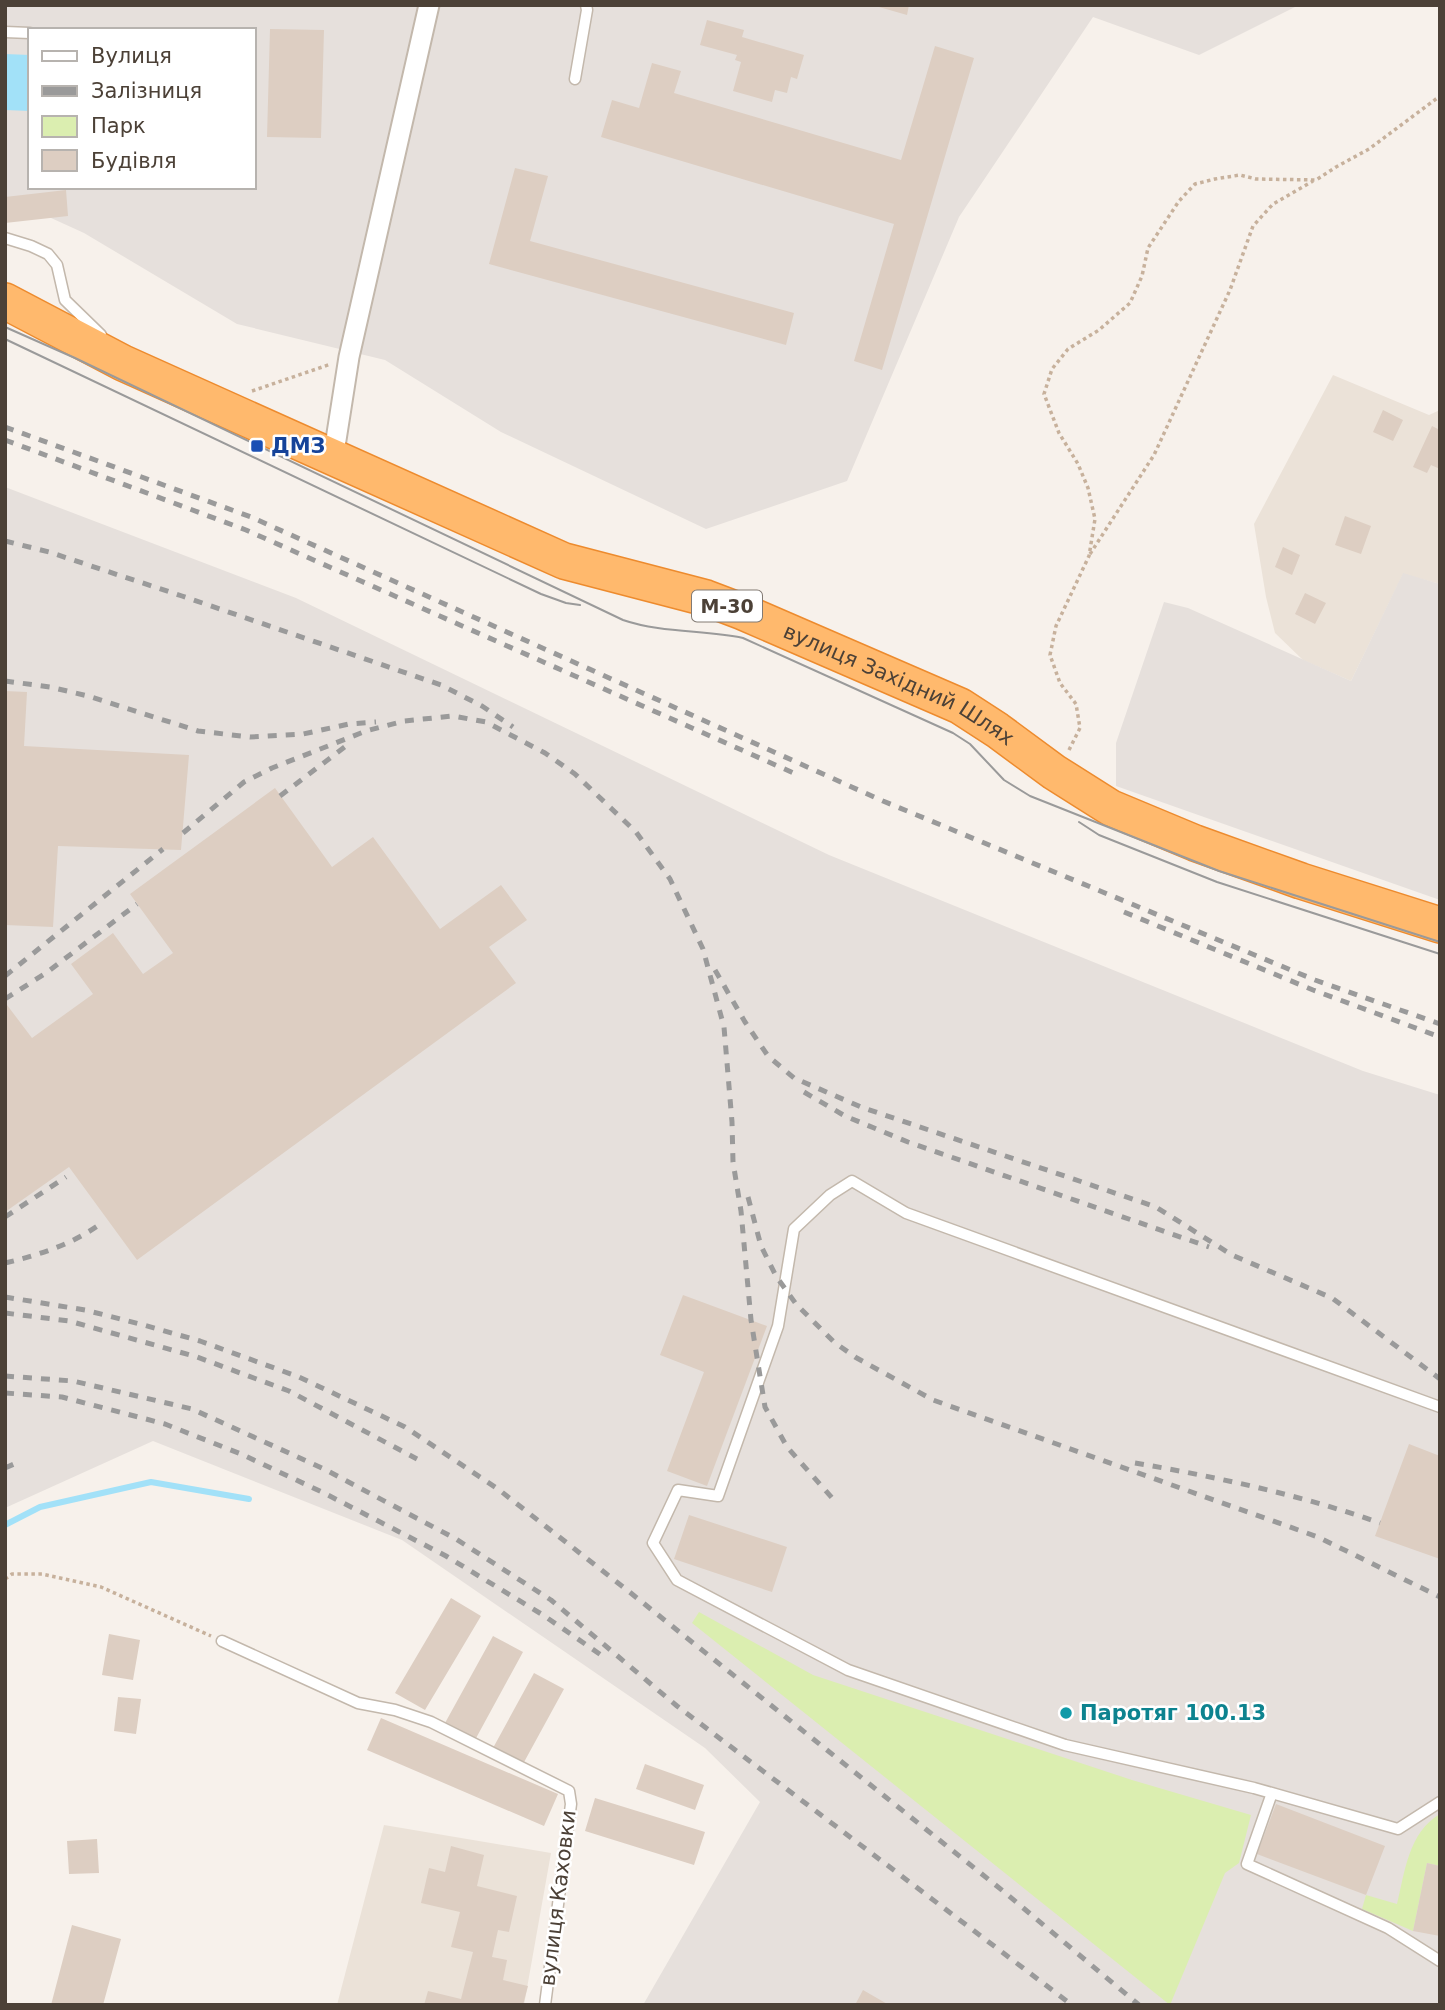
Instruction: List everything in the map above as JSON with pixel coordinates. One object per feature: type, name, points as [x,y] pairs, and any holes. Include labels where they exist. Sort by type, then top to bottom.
[{"type":"highway","name":"вулиця Західний Шлях","points":[[5,301],[123,363],[564,561],[706,598],[960,706],[1111,808],[1195,844],[1440,925]]},
{"type":"street","points":[[333,459],[349,357],[429,5]]},
{"type":"lane","points":[[575,79],[586,5]]},
{"type":"lane","points":[[5,32],[28,33]]},
{"type":"lane","points":[[5,238],[48,254],[57,265],[65,300],[100,334],[123,363]]},
{"type":"lane","points":[[1440,1407],[906,1213],[852,1181],[830,1195],[794,1229],[778,1326],[718,1496],[678,1490],[653,1543],[677,1580],[848,1670],[1065,1745],[1272,1793],[1398,1829],[1440,1801]]},
{"type":"lane","name":"вулиця Каховки","points":[[222,1641],[358,1703],[395,1710],[431,1723],[569,1791],[571,1804],[545,2005]]},
{"type":"lane","points":[[1272,1793],[1247,1864],[1388,1928],[1440,1961]]},
{"type":"path","points":[[1054,772],[1080,728],[1076,704],[1060,683],[1050,655],[1056,626],[1089,556],[1154,455],[1230,290],[1253,226],[1273,204],[1369,149],[1440,96]]},
{"type":"path","points":[[1089,556],[1094,519],[1088,488],[1078,464],[1059,433],[1044,394],[1052,369],[1068,349],[1099,330],[1130,303],[1142,276],[1148,248],[1179,201],[1195,184],[1240,175],[1256,179],[1315,180]]},
{"type":"path","points":[[250,391],[349,357]]},
{"type":"path","points":[[5,1579],[12,1574],[42,1574],[101,1587],[222,1641]]},
{"type":"shaded area","points":[[5,5],[1299,5],[1199,55],[1093,17],[959,217],[847,481],[706,529],[501,432],[385,360],[237,324],[84,233],[5,197]]},
{"type":"shaded area","points":[[1333,375],[1429,415],[1440,410],[1440,584],[1403,574],[1351,681],[1303,660],[1275,633],[1254,524]]},
{"type":"shaded area","points":[[5,487],[296,598],[829,855],[1363,1071],[1440,1095],[1440,2005],[643,2005],[760,1802],[705,1748],[402,1540],[153,1441],[5,1508]]},
{"type":"shaded area","points":[[1403,573],[1440,584],[1440,900],[1116,786],[1116,743],[1164,602],[1188,608],[1351,681]]},
{"type":"shaded area","points":[[384,1825],[551,1853],[524,2005],[337,2005]]},
{"type":"green space","points":[[699,1612],[813,1675],[1132,1780],[1251,1815],[1239,1863],[1225,1873],[1170,2005],[692,1623]]},
{"type":"green space","points":[[1440,1814],[1440,1866],[1427,1863],[1413,1931],[1362,1909],[1366,1895],[1397,1904],[1414,1842],[1429,1822]]},
{"type":"water","points":[[5,54],[28,55],[28,111],[5,110]]},
{"type":"building","points":[[872,5],[909,5],[907,15]]},
{"type":"building","points":[[707,20],[744,30],[742,37],[804,55],[797,79],[791,77],[787,93],[775,90],[772,102],[733,91],[741,62],[735,60],[737,55],[700,45]]},
{"type":"building","points":[[270,29],[324,30],[321,138],[267,137]]},
{"type":"building","points":[[935,46],[974,58],[882,370],[854,361],[894,224],[601,137],[612,100],[639,108],[652,63],[681,71],[674,93],[901,160]]},
{"type":"building","points":[[515,168],[548,176],[530,241],[794,313],[786,345],[489,264]]},
{"type":"building","points":[[66,190],[68,216],[5,223],[5,197]]},
{"type":"building","points":[[1383,410],[1403,420],[1393,441],[1373,432]]},
{"type":"building","points":[[1432,426],[1440,430],[1440,469],[1431,465],[1427,473],[1413,467]]},
{"type":"building","points":[[1345,516],[1371,526],[1361,554],[1335,545]]},
{"type":"building","points":[[1283,547],[1300,555],[1292,575],[1275,567]]},
{"type":"building","points":[[1305,593],[1326,603],[1315,624],[1295,614]]},
{"type":"building","points":[[5,691],[27,692],[24,746],[189,755],[181,850],[58,846],[53,927],[5,925]]},
{"type":"building","points":[[275,788],[332,867],[373,837],[440,929],[501,885],[527,920],[489,947],[516,983],[137,1260],[69,1167],[5,1212],[5,1006],[7,1005],[32,1038],[93,994],[71,964],[113,933],[143,974],[173,953],[130,894]]},
{"type":"building","points":[[683,1295],[767,1326],[707,1486],[667,1471],[704,1372],[660,1355]]},
{"type":"building","points":[[1409,1444],[1440,1456],[1440,1559],[1375,1536]]},
{"type":"building","points":[[689,1515],[787,1547],[772,1592],[674,1559]]},
{"type":"building","points":[[451,1598],[481,1616],[425,1710],[395,1693]]},
{"type":"building","points":[[109,1634],[140,1640],[133,1680],[102,1675]]},
{"type":"building","points":[[493,1636],[523,1652],[475,1740],[445,1723]]},
{"type":"building","points":[[534,1673],[564,1689],[523,1764],[493,1748]]},
{"type":"building","points":[[118,1697],[141,1699],[136,1734],[114,1731]]},
{"type":"building","points":[[381,1718],[558,1794],[544,1826],[367,1750]]},
{"type":"building","points":[[645,1764],[704,1785],[695,1810],[636,1789]]},
{"type":"building","points":[[595,1798],[705,1832],[694,1865],[585,1831]]},
{"type":"building","points":[[1276,1804],[1385,1846],[1366,1895],[1257,1854]]},
{"type":"building","points":[[97,1839],[99,1873],[69,1874],[67,1841]]},
{"type":"building","points":[[451,1846],[484,1855],[477,1886],[517,1896],[509,1932],[498,1930],[492,1957],[507,1960],[503,1980],[528,1986],[523,2005],[424,2005],[428,1991],[461,1999],[473,1952],[451,1947],[460,1912],[421,1903],[429,1868],[445,1872]]},
{"type":"building","points":[[1427,1863],[1440,1866],[1440,1936],[1413,1931]]},
{"type":"building","points":[[72,1925],[121,1939],[103,2005],[51,2005]]},
{"type":"building","points":[[863,1990],[889,2005],[855,2005]]},
{"type":"waterway","points":[[5,1525],[40,1507],[151,1482],[249,1499]]},
{"type":"tram line","points":[[5,327],[623,620],[652,627],[743,638],[953,733],[970,744],[1004,780],[1030,796],[1219,871],[1440,942]]},
{"type":"tram line","points":[[5,339],[541,594],[580,605]]},
{"type":"tram line","points":[[1079,822],[1099,835],[1217,882],[1440,954]]},
{"type":"railway","points":[[5,427],[251,517],[883,801],[1315,980],[1440,1024]]},
{"type":"railway","points":[[5,440],[246,530],[798,775]]},
{"type":"railway","points":[[5,541],[49,552],[441,685],[482,706],[513,727]]},
{"type":"railway","points":[[5,681],[88,696],[198,731],[250,737],[303,734],[349,724],[376,722]]},
{"type":"railway","points":[[183,833],[244,782],[272,768],[366,731],[404,721],[453,716],[486,722],[545,753],[575,774],[636,832],[670,879],[703,949],[724,1027],[733,1162],[741,1211],[751,1320],[765,1407],[787,1447],[834,1500]]},
{"type":"railway","points":[[280,796],[350,743]]},
{"type":"railway","points":[[5,976],[163,849]]},
{"type":"railway","points":[[5,999],[46,973],[137,904]]},
{"type":"railway","points":[[1124,912],[1313,990],[1440,1037]]},
{"type":"railway","points":[[715,970],[768,1056],[794,1078],[861,1107],[1156,1207],[1232,1255],[1332,1298],[1440,1379]]},
{"type":"railway","points":[[804,1092],[845,1116],[908,1142],[1209,1247]]},
{"type":"railway","points":[[5,1217],[66,1177]]},
{"type":"railway","points":[[748,1197],[761,1246],[776,1276],[796,1304],[834,1342],[855,1357],[933,1400],[1318,1537],[1440,1597]]},
{"type":"railway","points":[[5,1263],[54,1248],[99,1225]]},
{"type":"railway","points":[[5,1297],[85,1310],[200,1341],[299,1377],[405,1427],[498,1489],[627,1590],[1003,1891],[1139,2005]]},
{"type":"railway","points":[[5,1313],[69,1321],[197,1357],[289,1391],[417,1459]]},
{"type":"railway","points":[[5,1376],[73,1381],[192,1409],[324,1469],[456,1539],[551,1600],[677,1706],[1072,2005]]},
{"type":"railway","points":[[5,1393],[62,1397],[165,1424],[241,1454],[446,1556],[543,1615],[604,1657]]},
{"type":"railway","points":[[1135,1463],[1259,1488],[1380,1523]]},
{"type":"railway","points":[[5,1468],[14,1464]]},
{"type":"place","name":"ДМЗ","points":[[257,446]]},
{"type":"place","name":"Паротяг 100.13","points":[[1066,1713]]}]
